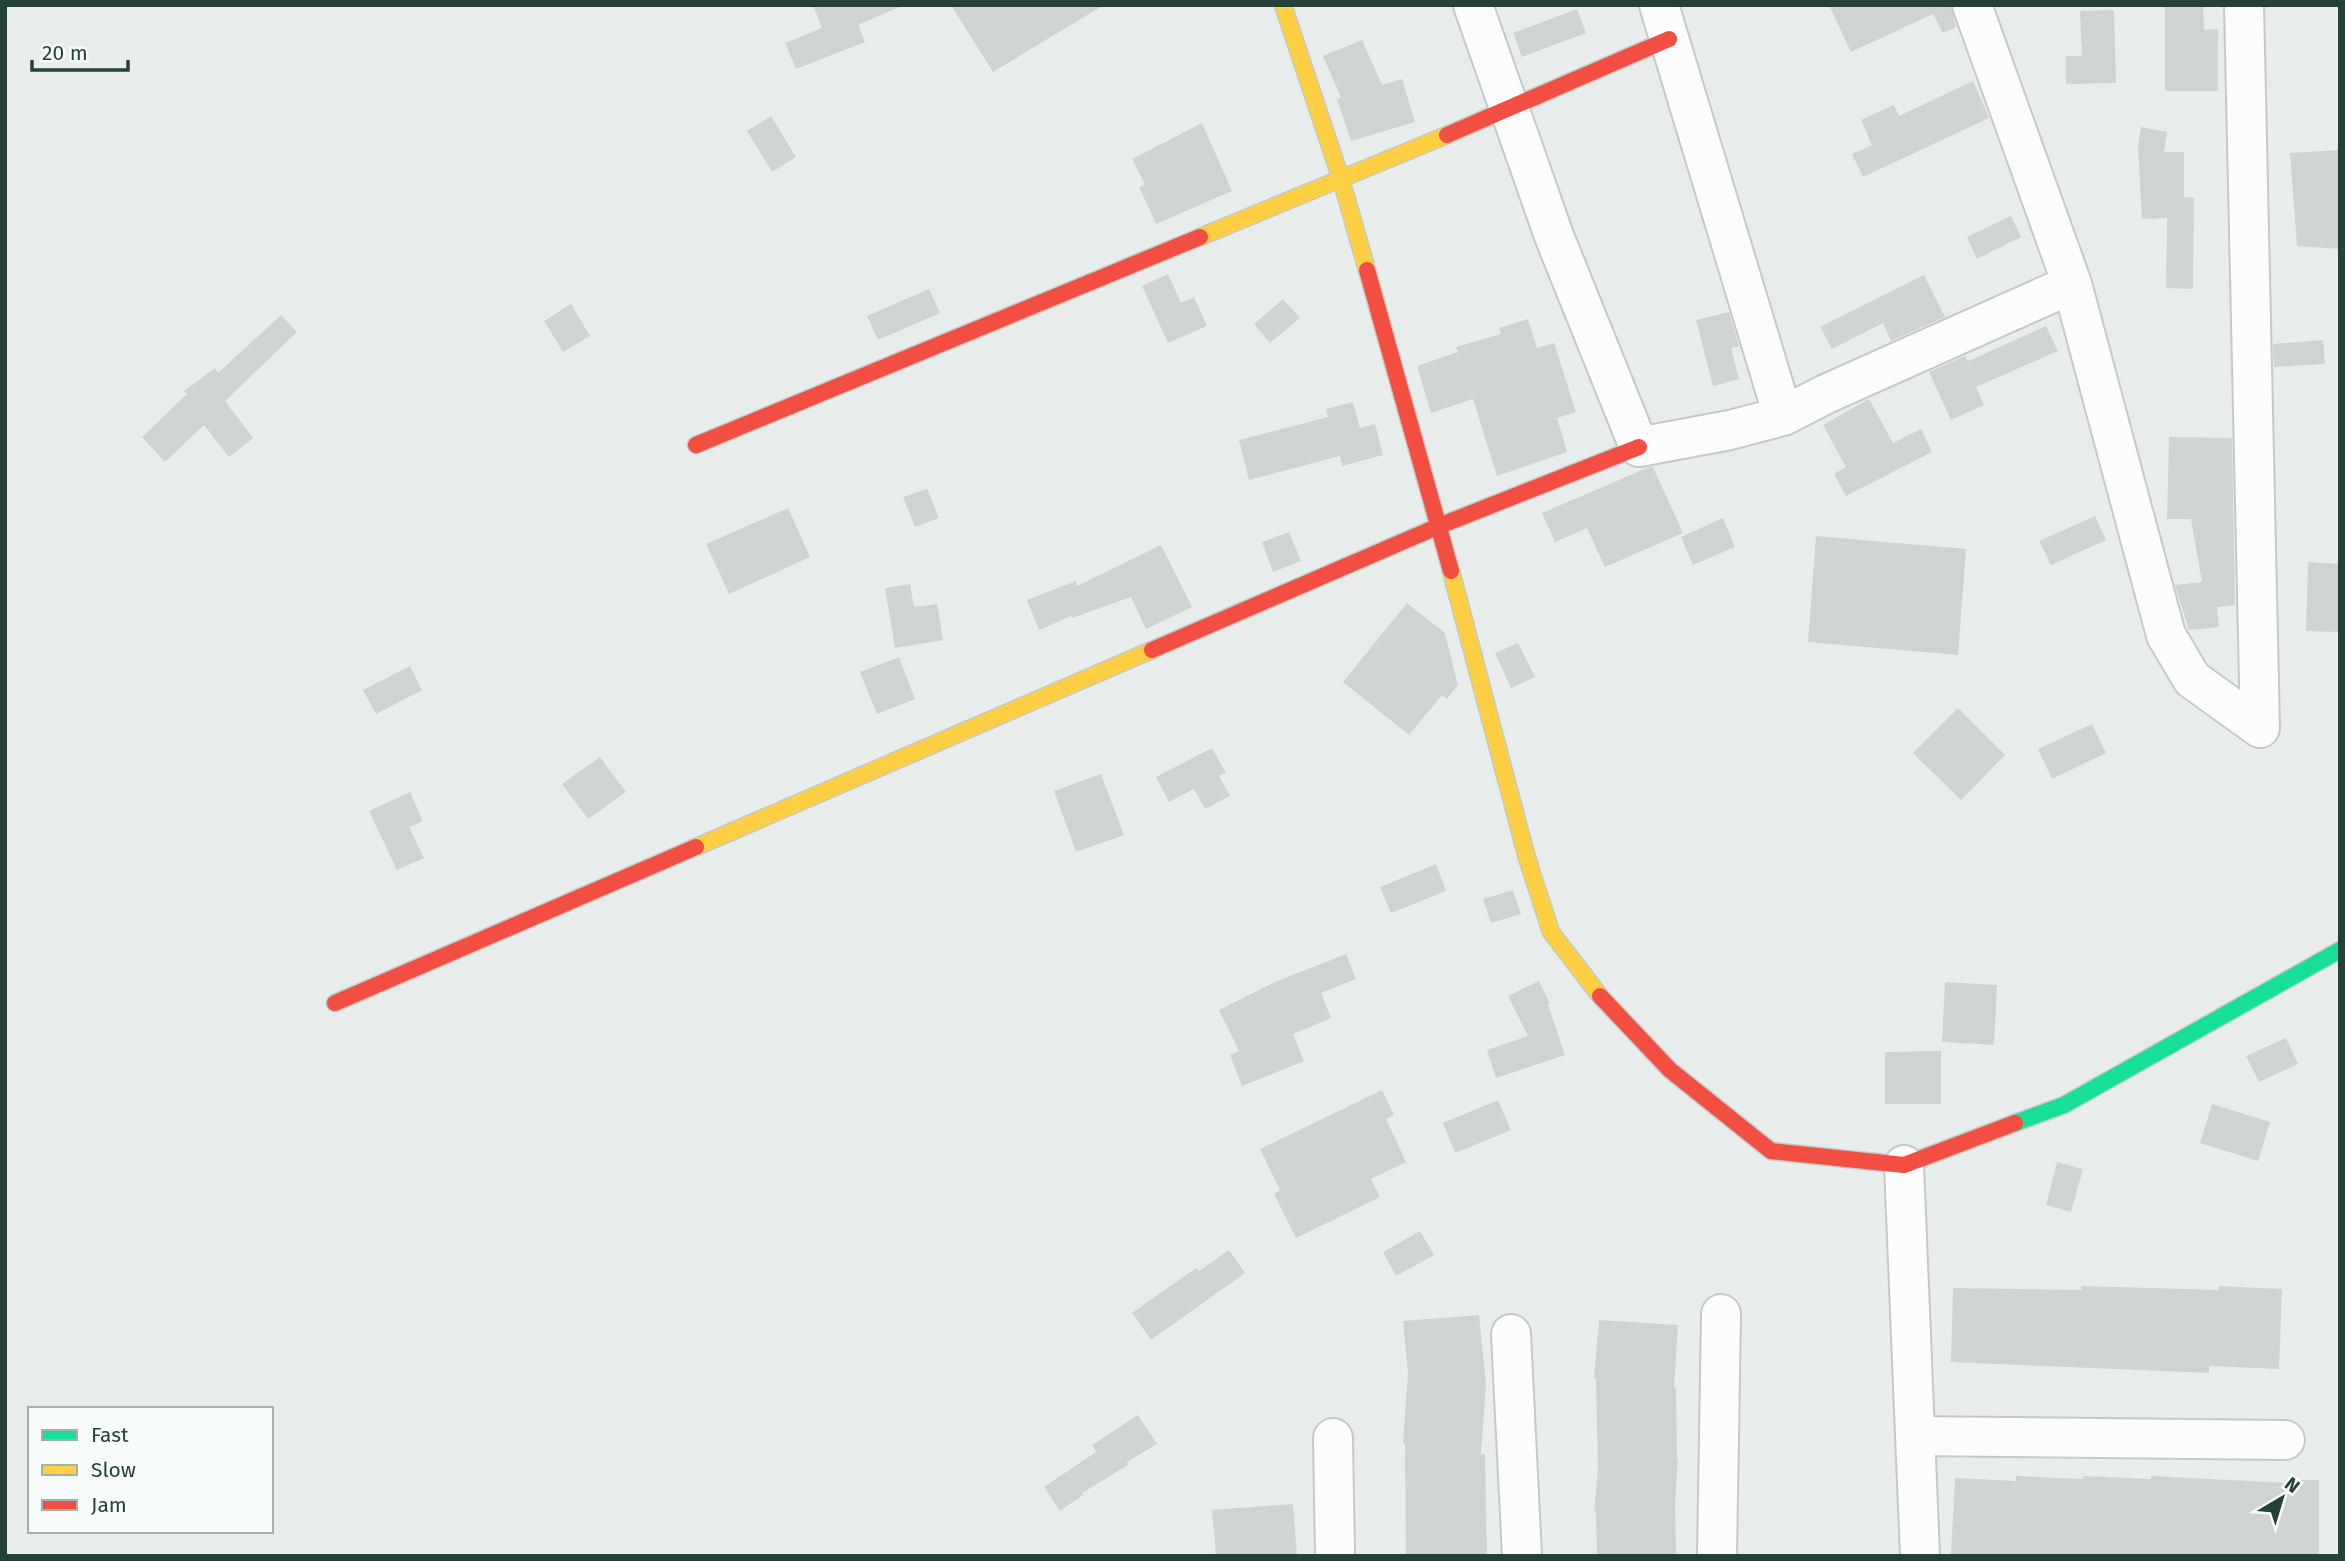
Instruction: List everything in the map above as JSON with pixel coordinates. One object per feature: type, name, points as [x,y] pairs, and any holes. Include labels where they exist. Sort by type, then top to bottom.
[{"type":"street","points":[[1283,5],[1341,178],[1439,526],[1527,858],[1551,932],[1609,1007],[1670,1070],[1771,1151],[1904,1164],[2064,1105],[2340,950]]},
{"type":"street","points":[[1473,5],[1554,236],[1639,447]]},
{"type":"street","points":[[1972,5],[2072,284],[2166,635],[2192,679],[2260,728],[2244,5]]},
{"type":"street","points":[[696,445],[1509,109],[1664,22],[1783,416]]},
{"type":"street","points":[[335,1003],[1439,526],[1639,447],[1730,430],[1783,416],[1826,394],[2072,284]]},
{"type":"street","points":[[1904,1164],[1920,1556]]},
{"type":"street","points":[[1717,1556],[1721,1314]]},
{"type":"street","points":[[1511,1334],[1522,1556]]},
{"type":"street","points":[[1915,1437],[2285,1440]]},
{"type":"street","points":[[1333,1438],[1335,1556]]},
{"type":"building","points":[[813,5],[904,5],[858,25],[865,42],[796,69],[785,43],[822,28]]},
{"type":"building","points":[[951,5],[1104,5],[993,72]]},
{"type":"building","points":[[1829,5],[1951,5],[1956,27],[1943,33],[1933,14],[1851,52]]},
{"type":"building","points":[[2203,5],[2204,30],[2218,29],[2218,91],[2165,91],[2165,7]]},
{"type":"building","points":[[1577,9],[1586,33],[1522,57],[1513,33]]},
{"type":"building","points":[[2114,10],[2116,83],[2066,84],[2066,56],[2082,56],[2080,11]]},
{"type":"building","points":[[1362,40],[1382,85],[1402,79],[1415,122],[1351,141],[1337,99],[1341,98],[1323,56]]},
{"type":"building","points":[[1973,81],[1989,118],[1863,177],[1852,154],[1872,145],[1861,120],[1894,105],[1899,116]]},
{"type":"building","points":[[771,116],[796,157],[772,172],[747,131]]},
{"type":"building","points":[[1202,123],[1232,191],[1156,224],[1139,187],[1145,185],[1132,159]]},
{"type":"building","points":[[2141,127],[2167,132],[2164,152],[2184,152],[2184,197],[2194,198],[2193,289],[2166,288],[2167,218],[2142,219],[2138,146]]},
{"type":"building","points":[[2340,150],[2340,249],[2297,246],[2290,153]]},
{"type":"building","points":[[2011,216],[2021,237],[1977,259],[1967,237]]},
{"type":"building","points":[[1168,274],[1181,303],[1194,297],[1207,326],[1168,343],[1142,286]]},
{"type":"building","points":[[1924,275],[1945,317],[1891,341],[1883,323],[1832,349],[1820,327]]},
{"type":"building","points":[[929,289],[940,313],[878,340],[867,316]]},
{"type":"building","points":[[1283,299],[1300,318],[1270,343],[1254,324]]},
{"type":"building","points":[[571,304],[590,336],[563,352],[544,321]]},
{"type":"building","points":[[1729,312],[1739,346],[1731,348],[1739,379],[1713,386],[1696,320]]},
{"type":"building","points":[[281,315],[297,332],[225,401],[253,438],[229,457],[204,425],[165,462],[142,437],[187,394],[184,391],[215,368],[218,373]]},
{"type":"building","points":[[1528,319],[1537,348],[1554,343],[1576,412],[1557,418],[1567,452],[1497,476],[1473,399],[1431,413],[1417,366],[1458,352],[1456,347],[1501,334],[1499,328]]},
{"type":"building","points":[[2046,326],[2058,351],[1976,387],[1984,405],[1951,420],[1929,372],[1965,356],[1968,361]]},
{"type":"building","points":[[2323,340],[2325,364],[2274,367],[2273,344]]},
{"type":"building","points":[[1869,399],[1893,443],[1921,429],[1932,452],[1846,496],[1834,474],[1846,467],[1823,425]]},
{"type":"building","points":[[1353,402],[1360,428],[1375,424],[1383,455],[1342,466],[1340,456],[1249,480],[1239,440],[1328,417],[1326,409]]},
{"type":"building","points":[[2169,437],[2232,438],[2235,605],[2217,607],[2219,627],[2189,630],[2175,585],[2202,582],[2191,519],[2167,519]]},
{"type":"building","points":[[1653,467],[1683,533],[1605,567],[1587,528],[1555,542],[1542,513]]},
{"type":"building","points":[[927,489],[939,518],[915,527],[903,497]]},
{"type":"building","points":[[788,508],[810,557],[729,594],[706,544]]},
{"type":"building","points":[[2095,516],[2106,540],[2051,565],[2039,541]]},
{"type":"building","points":[[1723,518],[1735,547],[1693,565],[1681,537]]},
{"type":"building","points":[[1289,532],[1301,561],[1273,572],[1262,542]]},
{"type":"building","points":[[1816,536],[1966,549],[1958,655],[1808,642]]},
{"type":"building","points":[[1161,545],[1192,607],[1146,629],[1131,597],[1072,618],[1071,616],[1039,630],[1027,600],[1076,581],[1077,586]]},
{"type":"building","points":[[2308,562],[2340,564],[2340,632],[2306,631]]},
{"type":"building","points":[[910,584],[914,607],[937,604],[943,640],[895,648],[885,588]]},
{"type":"building","points":[[1407,603],[1445,633],[1458,685],[1447,699],[1442,695],[1409,735],[1343,682]]},
{"type":"building","points":[[1518,643],[1535,677],[1511,688],[1495,653]]},
{"type":"building","points":[[899,657],[915,699],[877,714],[860,672]]},
{"type":"building","points":[[410,666],[422,690],[376,714],[363,690]]},
{"type":"building","points":[[1958,708],[2005,755],[1961,800],[1913,753]]},
{"type":"building","points":[[2092,724],[2106,753],[2052,779],[2038,749]]},
{"type":"building","points":[[1212,748],[1226,773],[1219,776],[1230,796],[1205,809],[1194,789],[1169,802],[1156,777]]},
{"type":"building","points":[[600,757],[626,792],[588,819],[562,784]]},
{"type":"building","points":[[1101,774],[1124,835],[1076,852],[1054,791]]},
{"type":"building","points":[[410,792],[423,821],[409,827],[424,858],[397,870],[369,811]]},
{"type":"building","points":[[1436,864],[1446,891],[1391,913],[1380,887]]},
{"type":"building","points":[[1513,890],[1521,914],[1491,923],[1483,899]]},
{"type":"building","points":[[1346,954],[1356,979],[1321,993],[1331,1018],[1293,1034],[1304,1061],[1242,1086],[1230,1055],[1239,1051],[1219,1010],[1275,982]]},
{"type":"building","points":[[1539,981],[1550,1004],[1548,1005],[1565,1055],[1496,1078],[1487,1050],[1528,1036],[1508,996]]},
{"type":"building","points":[[1945,982],[1997,985],[1994,1045],[1942,1042]]},
{"type":"building","points":[[2286,1038],[2298,1064],[2259,1082],[2246,1056]]},
{"type":"building","points":[[1941,1051],[1941,1104],[1885,1104],[1885,1052]]},
{"type":"building","points":[[1382,1090],[1394,1115],[1386,1119],[1406,1162],[1371,1179],[1380,1197],[1296,1238],[1274,1194],[1280,1190],[1260,1149]]},
{"type":"building","points":[[1498,1100],[1511,1130],[1455,1153],[1443,1123]]},
{"type":"building","points":[[2212,1104],[2270,1122],[2258,1161],[2200,1143]]},
{"type":"building","points":[[2057,1162],[2083,1169],[2071,1212],[2046,1205]]},
{"type":"building","points":[[1420,1231],[1434,1255],[1396,1276],[1383,1252]]},
{"type":"building","points":[[1229,1250],[1245,1273],[1151,1340],[1132,1313],[1196,1268],[1199,1271]]},
{"type":"building","points":[[2081,1286],[2282,1289],[2279,1369],[2209,1366],[2209,1373],[1951,1362],[1953,1288],[2081,1290]]},
{"type":"building","points":[[1479,1315],[1486,1384],[1481,1454],[1485,1454],[1487,1556],[1406,1556],[1403,1443],[1408,1373],[1403,1321]]},
{"type":"building","points":[[1599,1320],[1678,1325],[1674,1388],[1678,1459],[1675,1501],[1676,1556],[1597,1556],[1594,1511],[1598,1469],[1594,1378]]},
{"type":"building","points":[[1138,1415],[1157,1444],[1082,1493],[1083,1495],[1060,1511],[1044,1487],[1096,1452],[1092,1445]]},
{"type":"building","points":[[2016,1476],[2151,1479],[2151,1476],[2290,1483],[2290,1480],[2319,1480],[2319,1556],[1951,1554],[1955,1478],[2016,1481]]},
{"type":"building","points":[[1293,1504],[1297,1556],[1216,1556],[1212,1510]]},
{"type":"traffic: fast","points":[[2015,1123],[2064,1105],[2340,950]]},
{"type":"traffic: slow","points":[[1283,5],[1341,179],[1367,270]]},
{"type":"traffic: slow","points":[[1200,237],[1447,135]]},
{"type":"traffic: slow","points":[[1451,571],[1527,858],[1551,932],[1600,996]]},
{"type":"traffic: slow","points":[[696,847],[1152,650]]},
{"type":"traffic: jam","points":[[1447,135],[1669,39]]},
{"type":"traffic: jam","points":[[696,445],[1200,237]]},
{"type":"traffic: jam","points":[[1367,270],[1451,571]]},
{"type":"traffic: jam","points":[[1152,650],[1439,526],[1639,447]]},
{"type":"traffic: jam","points":[[335,1003],[696,847]]},
{"type":"traffic: jam","points":[[1600,996],[1670,1070],[1771,1151],[1904,1165],[2015,1123]]}]
